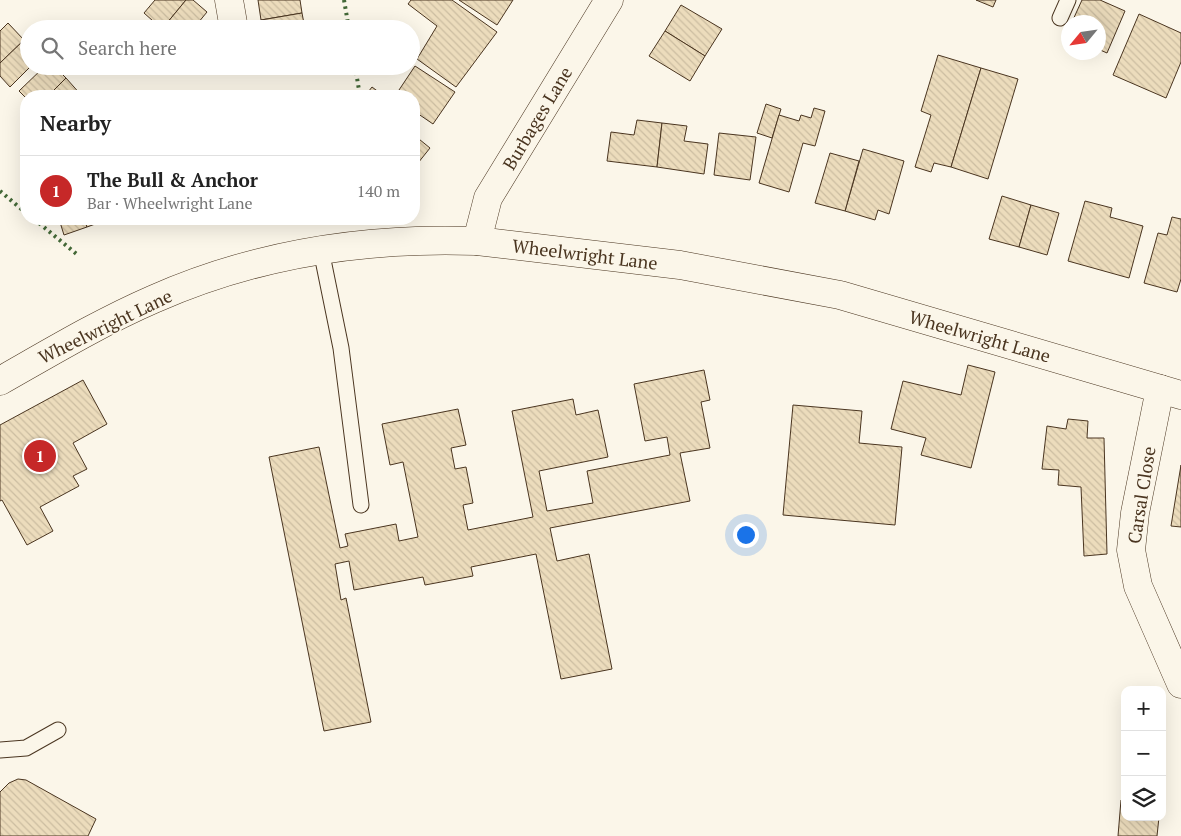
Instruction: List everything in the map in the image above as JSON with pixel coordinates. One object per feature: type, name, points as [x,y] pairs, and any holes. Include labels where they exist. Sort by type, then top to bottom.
[{"type":"street","points":[[229,0],[232,20]]},
{"type":"street","name":"Burbages Lane","points":[[477,241],[488,198],[608,0]]},
{"type":"street","name":"Wheelwright Lane","points":[[0,381],[104,322],[156,298],[266,261],[321,250],[402,240],[477,241],[680,265],[840,295],[1170,392]]},
{"type":"street","name":"Carsal Close","points":[[1170,392],[1135,513],[1132,550],[1138,586],[1181,684]]},
{"type":"lane","points":[[1060,18],[1068,0]]},
{"type":"lane","points":[[321,250],[341,348],[361,505]]},
{"type":"lane","points":[[0,750],[26,748],[58,730]]},
{"type":"building","points":[[155,0],[186,0],[169,20],[152,20],[144,13]]},
{"type":"building","points":[[186,0],[193,0],[207,12],[200,20],[169,20]]},
{"type":"building","points":[[258,0],[300,0],[302,13],[261,20]]},
{"type":"building","points":[[411,0],[452,0],[497,32],[456,87],[420,61],[420,54],[437,26],[408,4]]},
{"type":"building","points":[[459,0],[513,0],[497,25]]},
{"type":"building","points":[[976,0],[996,0],[993,7]]},
{"type":"building","points":[[1082,0],[1100,0],[1125,11],[1107,53],[1106,15],[1075,15]]},
{"type":"building","points":[[681,5],[722,29],[705,56],[665,31]]},
{"type":"building","points":[[302,13],[303,20],[261,20]]},
{"type":"building","points":[[1139,14],[1181,33],[1181,62],[1166,98],[1113,75]]},
{"type":"building","points":[[8,23],[20,36],[20,44],[0,63],[0,31]]},
{"type":"building","points":[[665,31],[705,56],[690,81],[649,56]]},
{"type":"building","points":[[20,44],[20,75],[22,75],[10,87],[0,76],[0,63]]},
{"type":"building","points":[[938,55],[981,68],[951,167],[934,163],[931,172],[915,167],[931,115],[921,111]]},
{"type":"building","points":[[981,68],[1018,79],[988,179],[951,167]]},
{"type":"building","points":[[420,69],[455,92],[433,124],[420,115],[420,90],[399,90],[409,75],[420,75]]},
{"type":"building","points":[[36,75],[63,75],[66,78],[54,90],[20,90]]},
{"type":"building","points":[[66,78],[77,90],[54,90]]},
{"type":"building","points":[[766,104],[781,109],[772,138],[757,133]]},
{"type":"building","points":[[814,108],[825,111],[815,146],[803,143],[789,192],[759,183],[779,115],[799,121],[801,115],[811,118]]},
{"type":"building","points":[[637,120],[662,123],[657,167],[607,161],[611,132],[634,135]]},
{"type":"building","points":[[662,123],[687,126],[684,141],[708,144],[704,174],[657,167]]},
{"type":"building","points":[[719,133],[756,137],[750,180],[714,175]]},
{"type":"building","points":[[420,140],[430,148],[420,160]]},
{"type":"building","points":[[863,149],[904,161],[889,214],[878,210],[875,220],[845,211]]},
{"type":"building","points":[[830,153],[859,161],[845,211],[815,203]]},
{"type":"building","points":[[1002,196],[1031,205],[1019,247],[989,239]]},
{"type":"building","points":[[1085,201],[1112,208],[1110,217],[1143,226],[1129,278],[1068,261]]},
{"type":"building","points":[[1031,205],[1059,213],[1047,255],[1019,247]]},
{"type":"building","points":[[1172,217],[1181,219],[1181,279],[1177,292],[1144,283],[1158,233],[1167,235]]},
{"type":"building","points":[[61,225],[86,225],[87,227],[64,235]]},
{"type":"building","points":[[968,365],[995,372],[971,468],[921,455],[926,438],[891,429],[903,381],[961,395]]},
{"type":"building","points":[[704,370],[710,400],[701,402],[710,448],[680,453],[690,501],[550,528],[557,561],[589,554],[612,669],[561,679],[536,554],[471,567],[473,576],[425,585],[423,577],[354,590],[349,561],[335,564],[341,600],[346,598],[371,722],[324,731],[269,457],[319,447],[340,548],[348,546],[345,534],[396,524],[399,541],[418,537],[403,462],[390,465],[382,424],[458,409],[466,445],[451,448],[455,469],[466,467],[473,503],[463,505],[468,530],[533,517],[512,411],[573,399],[576,415],[598,410],[608,457],[539,471],[547,511],[593,503],[587,471],[670,455],[667,437],[645,441],[634,384]]},
{"type":"building","points":[[83,380],[107,424],[73,443],[87,469],[73,476],[79,486],[40,507],[53,531],[27,545],[2,500],[0,501],[0,425]]},
{"type":"building","points":[[793,405],[862,411],[859,443],[902,447],[895,525],[783,515]]},
{"type":"building","points":[[1068,419],[1088,421],[1087,438],[1104,438],[1107,554],[1084,556],[1081,487],[1058,485],[1059,470],[1042,469],[1047,426],[1066,429]]},
{"type":"building","points":[[1181,465],[1181,527],[1171,526]]},
{"type":"building","points":[[18,779],[26,780],[96,819],[88,836],[0,836],[0,792],[9,783]]},
{"type":"building","points":[[1121,800],[1121,821],[1159,821],[1157,836],[1118,836]]},
{"type":"hedge","points":[[344,0],[347,20]]},
{"type":"hedge","points":[[356,75],[359,90]]},
{"type":"hedge","points":[[0,191],[20,208]]},
{"type":"hedge","points":[[41,225],[79,256]]},
{"type":"place","name":"The Bull & Anchor","points":[[40,456]]}]
